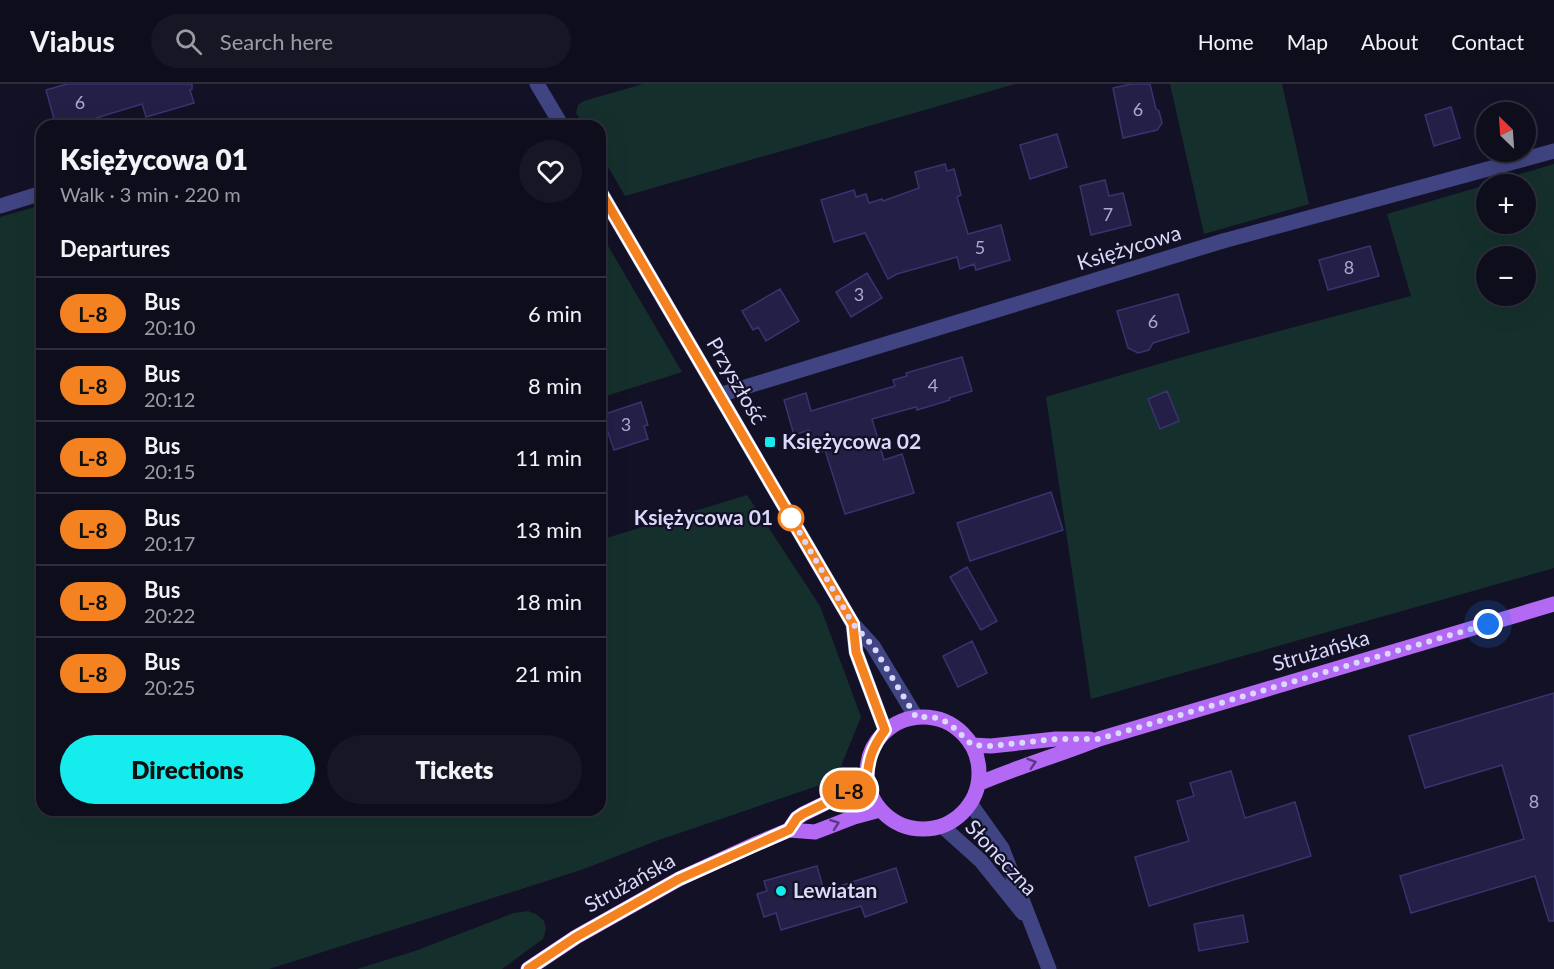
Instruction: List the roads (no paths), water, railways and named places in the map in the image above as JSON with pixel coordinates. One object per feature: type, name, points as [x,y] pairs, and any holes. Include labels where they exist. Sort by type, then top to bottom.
[{"type":"main road","name":"Strużańska","points":[[978,784],[1026,764],[1099,739],[1554,604]]},
{"type":"main road","points":[[916,717],[933,717],[949,723],[972,745],[978,759],[978,784],[970,803],[957,818],[942,826],[925,829],[908,827],[892,821],[880,810],[870,793],[867,779],[868,761],[875,743],[885,730],[900,721],[916,717]]},
{"type":"main road","name":"Strużańska","points":[[972,745],[991,746],[1056,739],[1099,739]]},
{"type":"main road","name":"Strużańska","points":[[789,830],[797,818],[803,814],[840,796],[867,779]]},
{"type":"main road","name":"Strużańska","points":[[528,969],[576,937],[679,879],[789,830],[815,832],[880,810]]},
{"type":"street","points":[[537,84],[558,120]]},
{"type":"street","name":"Księżycowa","points":[[719,395],[1223,241],[1554,151]]},
{"type":"street","points":[[0,206],[36,195]]},
{"type":"street","name":"Przyszłość","points":[[606,201],[853,624],[873,646],[916,717]]},
{"type":"street","name":"Przyszłość","points":[[853,624],[856,652],[885,730]]},
{"type":"street","name":"Słoneczna","points":[[970,803],[1002,848],[1049,969]]},
{"type":"street","name":"Słoneczna","points":[[942,826],[981,861],[1029,920]]},
{"type":"place","name":"Księżycowa 02","points":[[770,442]]},
{"type":"place","name":"Księżycowa 01","points":[[791,518]]},
{"type":"place","name":"Lewiatan","points":[[781,891]]}]
